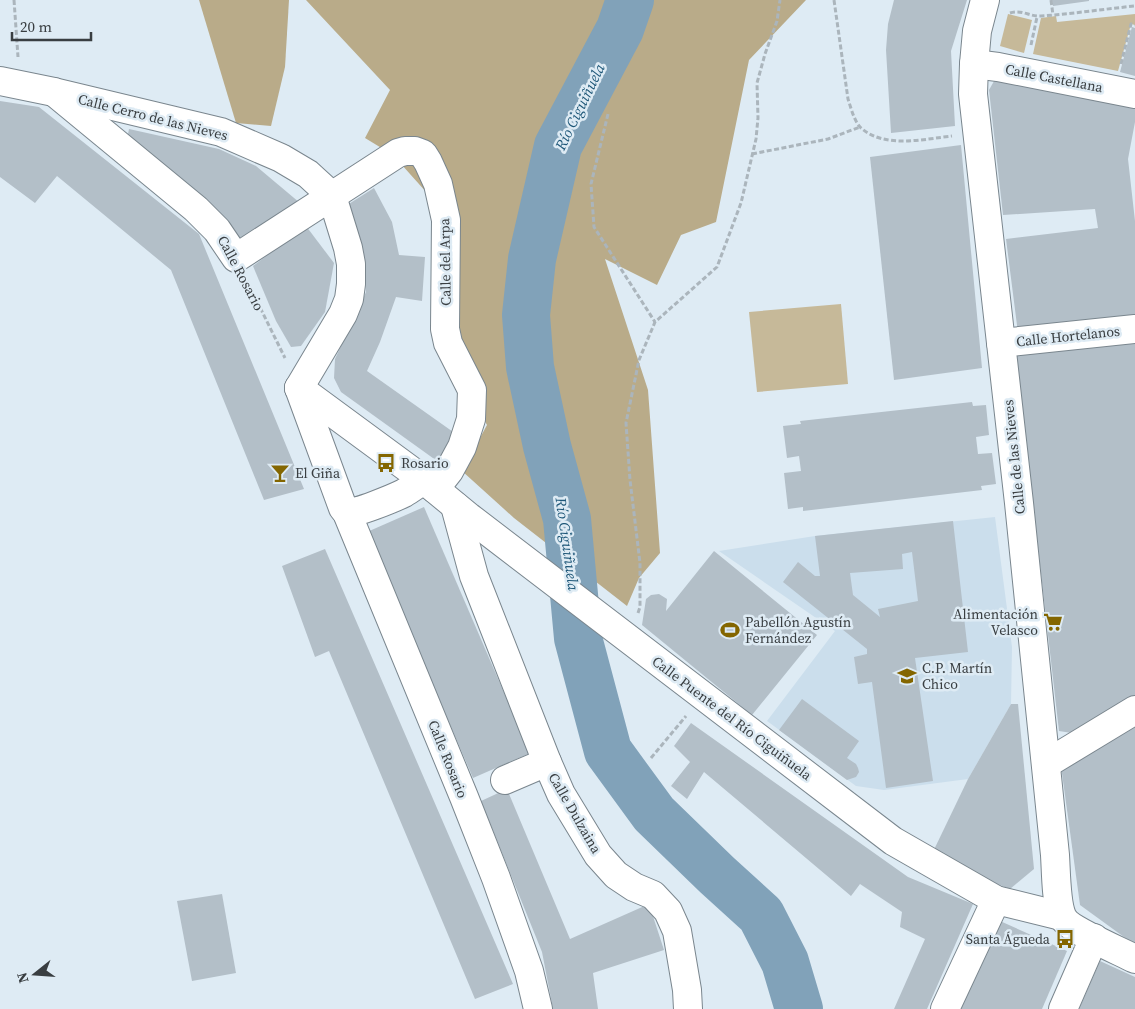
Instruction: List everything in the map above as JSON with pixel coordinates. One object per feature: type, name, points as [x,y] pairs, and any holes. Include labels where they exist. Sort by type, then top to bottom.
[{"type":"street","name":"Calle de las Nieves","points":[[985,0],[976,30],[973,94],[1019,503],[1061,916]]},
{"type":"street","name":"Calle Castellana","points":[[974,64],[1135,94]]},
{"type":"street","name":"Calle Cerro de las Nieves","points":[[10,83],[221,132],[281,158],[308,174],[332,196]]},
{"type":"street","name":"Calle Rosario","points":[[54,92],[196,209],[218,230],[236,258]]},
{"type":"street","name":"Calle del Arpa","points":[[236,258],[398,153],[415,151],[423,154],[438,184],[446,220],[445,329],[448,343],[472,390],[471,420],[462,447],[438,491]]},
{"type":"street","points":[[332,196],[351,264],[349,299],[343,314],[299,388],[438,491]]},
{"type":"street","name":"Calle Hortelanos","points":[[1001,343],[1135,329]]},
{"type":"street","name":"Calle Rosario","points":[[299,388],[342,508],[347,513],[496,878],[529,971],[538,1009]]},
{"type":"street","points":[[347,513],[354,513],[405,492],[438,491]]},
{"type":"street","name":"Calle Puente del Río Ciguiñuela","points":[[438,491],[520,556],[893,841],[996,900],[1061,916]]},
{"type":"street","name":"Calle Dulzaina","points":[[438,491],[561,794],[598,855],[616,875],[634,887],[653,896],[668,911],[677,931],[687,990],[688,1009]]},
{"type":"street","points":[[1046,764],[1135,710]]},
{"type":"street","name":"Calle Dulzaina","points":[[505,780],[547,762]]},
{"type":"street","points":[[945,1009],[996,900]]},
{"type":"street","points":[[1061,916],[1073,928],[1135,959]]},
{"type":"street","points":[[1063,1009],[1094,938]]},
{"type":"path","points":[[10,83],[14,0]]},
{"type":"path","points":[[619,632],[640,607],[640,563],[630,480],[626,423],[639,360],[655,322],[717,268],[741,203],[758,118],[757,83],[776,21],[780,0]]},
{"type":"path","points":[[834,0],[848,99],[860,127],[880,139],[897,142],[978,133]]},
{"type":"path","points":[[1051,0],[1053,15]]},
{"type":"path","points":[[1006,18],[1014,12],[1038,17],[1135,6]]},
{"type":"path","points":[[1030,49],[1038,17]]},
{"type":"path","points":[[1121,64],[1131,24],[1135,25]]},
{"type":"path","points":[[608,114],[591,184],[594,227],[655,322]]},
{"type":"path","points":[[752,154],[828,139],[860,127]]},
{"type":"path","name":"Calle Rosario","points":[[236,258],[299,388]]},
{"type":"path","points":[[651,758],[702,695]]},
{"type":"shaded area","points":[[199,0],[289,0],[285,67],[271,126],[236,123]]},
{"type":"shaded area","points":[[306,0],[806,0],[749,60],[716,222],[681,235],[657,285],[605,259],[648,390],[660,553],[639,578],[627,606],[514,518],[462,471],[487,425],[468,390],[448,324],[427,193],[393,155],[365,138],[390,90]]},
{"type":"shaded area","points":[[1008,14],[1032,20],[1024,53],[1000,46]]},
{"type":"shaded area","points":[[1135,14],[1135,25],[1131,24],[1118,71],[1033,54],[1041,18],[1056,16],[1057,22]]},
{"type":"shaded area","points":[[841,304],[848,384],[757,392],[749,312]]},
{"type":"shaded area","name":"C.P. Martín Chico","points":[[995,517],[1012,647],[1011,704],[968,779],[884,790],[856,786],[767,721],[835,631],[719,551],[815,536]]},
{"type":"building","points":[[894,0],[967,0],[951,51],[955,126],[891,133],[886,50],[888,24]]},
{"type":"building","points":[[1052,0],[1089,0],[1089,1],[1053,6]]},
{"type":"building","points":[[1132,27],[1135,28],[1135,76],[1120,72]]},
{"type":"building","points":[[998,74],[1135,103],[1135,122],[1128,159],[1135,221],[1135,316],[1018,333],[1006,239],[1098,228],[1095,209],[1003,215],[989,90]]},
{"type":"building","points":[[0,101],[39,107],[199,234],[304,489],[264,500],[171,270],[57,176],[35,203],[0,177]]},
{"type":"building","points":[[129,129],[219,149],[256,166],[300,203],[240,250],[127,139]]},
{"type":"building","points":[[961,145],[982,368],[894,380],[870,157]]},
{"type":"building","points":[[374,188],[392,222],[399,255],[425,257],[422,301],[396,297],[380,342],[367,371],[456,434],[437,461],[341,392],[334,378],[335,359],[366,292],[364,261],[344,207]]},
{"type":"building","points":[[306,226],[334,263],[325,312],[301,346],[291,347],[276,321],[253,266]]},
{"type":"building","points":[[1135,342],[1135,697],[1072,733],[1059,731],[1016,355]]},
{"type":"building","points":[[972,402],[973,406],[986,405],[989,435],[976,437],[978,454],[992,453],[996,484],[981,486],[982,490],[803,511],[803,507],[788,509],[784,473],[801,471],[799,456],[787,458],[783,426],[801,424],[800,421]]},
{"type":"building","points":[[424,507],[530,753],[473,778],[367,532]]},
{"type":"building","points":[[953,521],[968,652],[915,658],[933,781],[886,788],[872,682],[858,684],[854,657],[867,654],[867,649],[783,582],[798,562],[815,576],[820,576],[815,536]],"holes":[[[912,552],[918,601],[878,609],[880,617],[853,595],[850,573],[903,569],[902,554]]]},
{"type":"building","points":[[325,549],[513,984],[475,999],[329,651],[315,657],[282,566]]},
{"type":"building","name":"Pabellón Agustín Fernández","points":[[714,551],[817,635],[752,715],[642,625],[646,599],[651,595],[659,594],[667,599],[666,611]]},
{"type":"building","points":[[802,699],[859,741],[847,758],[856,764],[858,768],[859,772],[856,777],[847,780],[779,730]]},
{"type":"building","points":[[1011,704],[1018,704],[1034,869],[1010,889],[930,858],[968,779]]},
{"type":"building","points":[[691,723],[908,877],[973,904],[927,1009],[894,1009],[925,939],[900,927],[902,912],[860,884],[851,896],[704,772],[687,799],[671,786],[690,762],[674,746]]},
{"type":"building","points":[[1135,725],[1135,945],[1080,905],[1061,766]]},
{"type":"building","points":[[507,789],[570,939],[649,904],[664,950],[593,973],[598,1009],[553,1009],[542,952],[481,801]]},
{"type":"building","points":[[222,894],[236,973],[192,981],[177,901]]},
{"type":"building","points":[[991,917],[1067,951],[1042,1009],[951,1009]]},
{"type":"building","points":[[1100,961],[1135,977],[1135,1009],[1079,1009]]},
{"type":"waterway","name":"Río Ciguiñuela","points":[[630,0],[620,29],[558,146],[532,259],[526,315],[530,367],[547,446],[567,519],[578,638],[608,751],[654,814],[761,915],[785,962],[799,1009]]},
{"type":"place","name":"Rosario","points":[[386,463]]},
{"type":"place","name":"El Giña","points":[[280,473]]},
{"type":"place","name":"Alimentación Velasco","points":[[1053,622]]},
{"type":"place","name":"Pabellón Agustín Fernández","points":[[730,630]]},
{"type":"place","name":"C.P. Martín Chico","points":[[907,676]]},
{"type":"place","name":"Santa Águeda","points":[[1065,939]]}]
